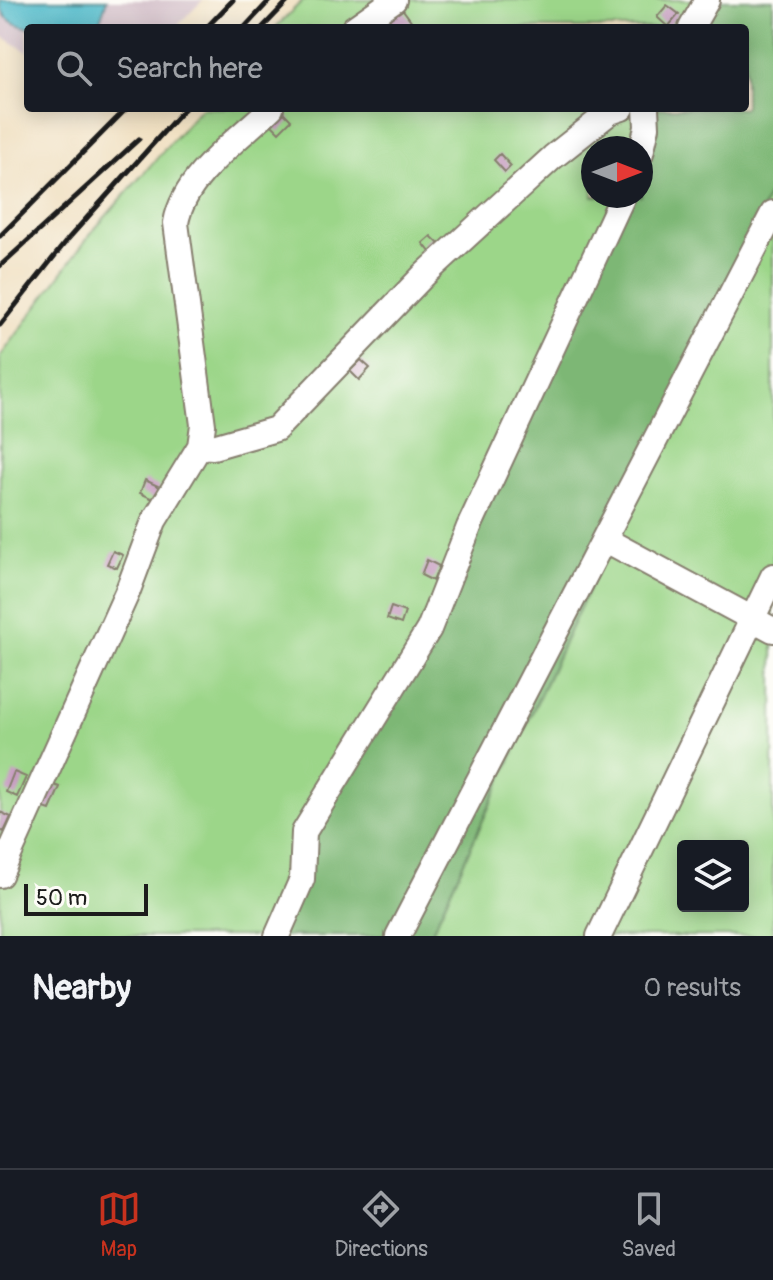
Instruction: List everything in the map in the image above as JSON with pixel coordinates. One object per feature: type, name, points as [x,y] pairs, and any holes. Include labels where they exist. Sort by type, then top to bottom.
[{"type":"lane","points":[[360,24],[394,0]]},
{"type":"lane","points":[[693,24],[707,0]]},
{"type":"lane","points":[[0,875],[127,593],[154,521],[200,446],[203,425],[176,223],[179,206],[194,183],[267,112]]},
{"type":"lane","points":[[200,446],[227,444],[276,429],[436,265],[553,157],[610,112]]},
{"type":"lane","points":[[645,136],[646,112]]},
{"type":"lane","points":[[277,936],[302,879],[304,832],[429,629],[469,527],[617,208]]},
{"type":"lane","points":[[398,936],[773,213]]},
{"type":"lane","points":[[604,539],[763,624]]},
{"type":"lane","points":[[599,936],[763,624],[773,576]]},
{"type":"shaded area","points":[[0,0],[203,0],[179,24],[24,24],[24,50],[0,35]]},
{"type":"green space","points":[[303,0],[707,0],[693,24],[279,24]]},
{"type":"green space","points":[[707,0],[773,0],[773,185],[430,936],[277,936],[304,832],[397,675],[617,208],[653,208],[653,136],[644,136],[646,112],[749,112],[749,24],[693,24]]},
{"type":"green space","points":[[197,112],[646,112],[642,136],[581,136],[581,208],[617,208],[277,936],[0,936],[0,357],[92,232]]},
{"type":"green space","points":[[773,185],[773,936],[430,936]]},
{"type":"water","points":[[0,0],[107,0],[98,24],[24,26],[11,21],[3,13]]},
{"type":"building","points":[[667,5],[679,14],[671,24],[665,24],[657,17]]},
{"type":"building","points":[[401,7],[412,22],[392,24],[387,16]]},
{"type":"building","points":[[284,113],[291,120],[279,132],[272,125]]},
{"type":"building","points":[[500,154],[511,166],[505,172],[494,160]]},
{"type":"building","points":[[431,236],[440,245],[431,253],[423,243]]},
{"type":"building","points":[[361,360],[370,368],[359,380],[350,371]]},
{"type":"building","points":[[145,480],[160,487],[155,500],[140,493]]},
{"type":"building","points":[[113,551],[123,555],[117,568],[107,564]]},
{"type":"building","points":[[427,560],[439,566],[433,581],[421,575]]},
{"type":"building","points":[[391,607],[405,612],[401,624],[387,619]]},
{"type":"building","points":[[14,772],[26,777],[17,797],[6,792]]},
{"type":"building","points":[[54,785],[60,787],[50,810],[44,808]]},
{"type":"building","points":[[0,812],[11,817],[4,832],[0,830]]},
{"type":"railway","points":[[210,24],[233,0]]},
{"type":"railway","points":[[248,24],[270,0]]},
{"type":"railway","points":[[266,24],[289,0]]},
{"type":"railway","points":[[0,236],[123,112]]},
{"type":"railway","points":[[0,325],[68,239],[181,112]]},
{"type":"railway","points":[[0,266],[139,139]]}]
